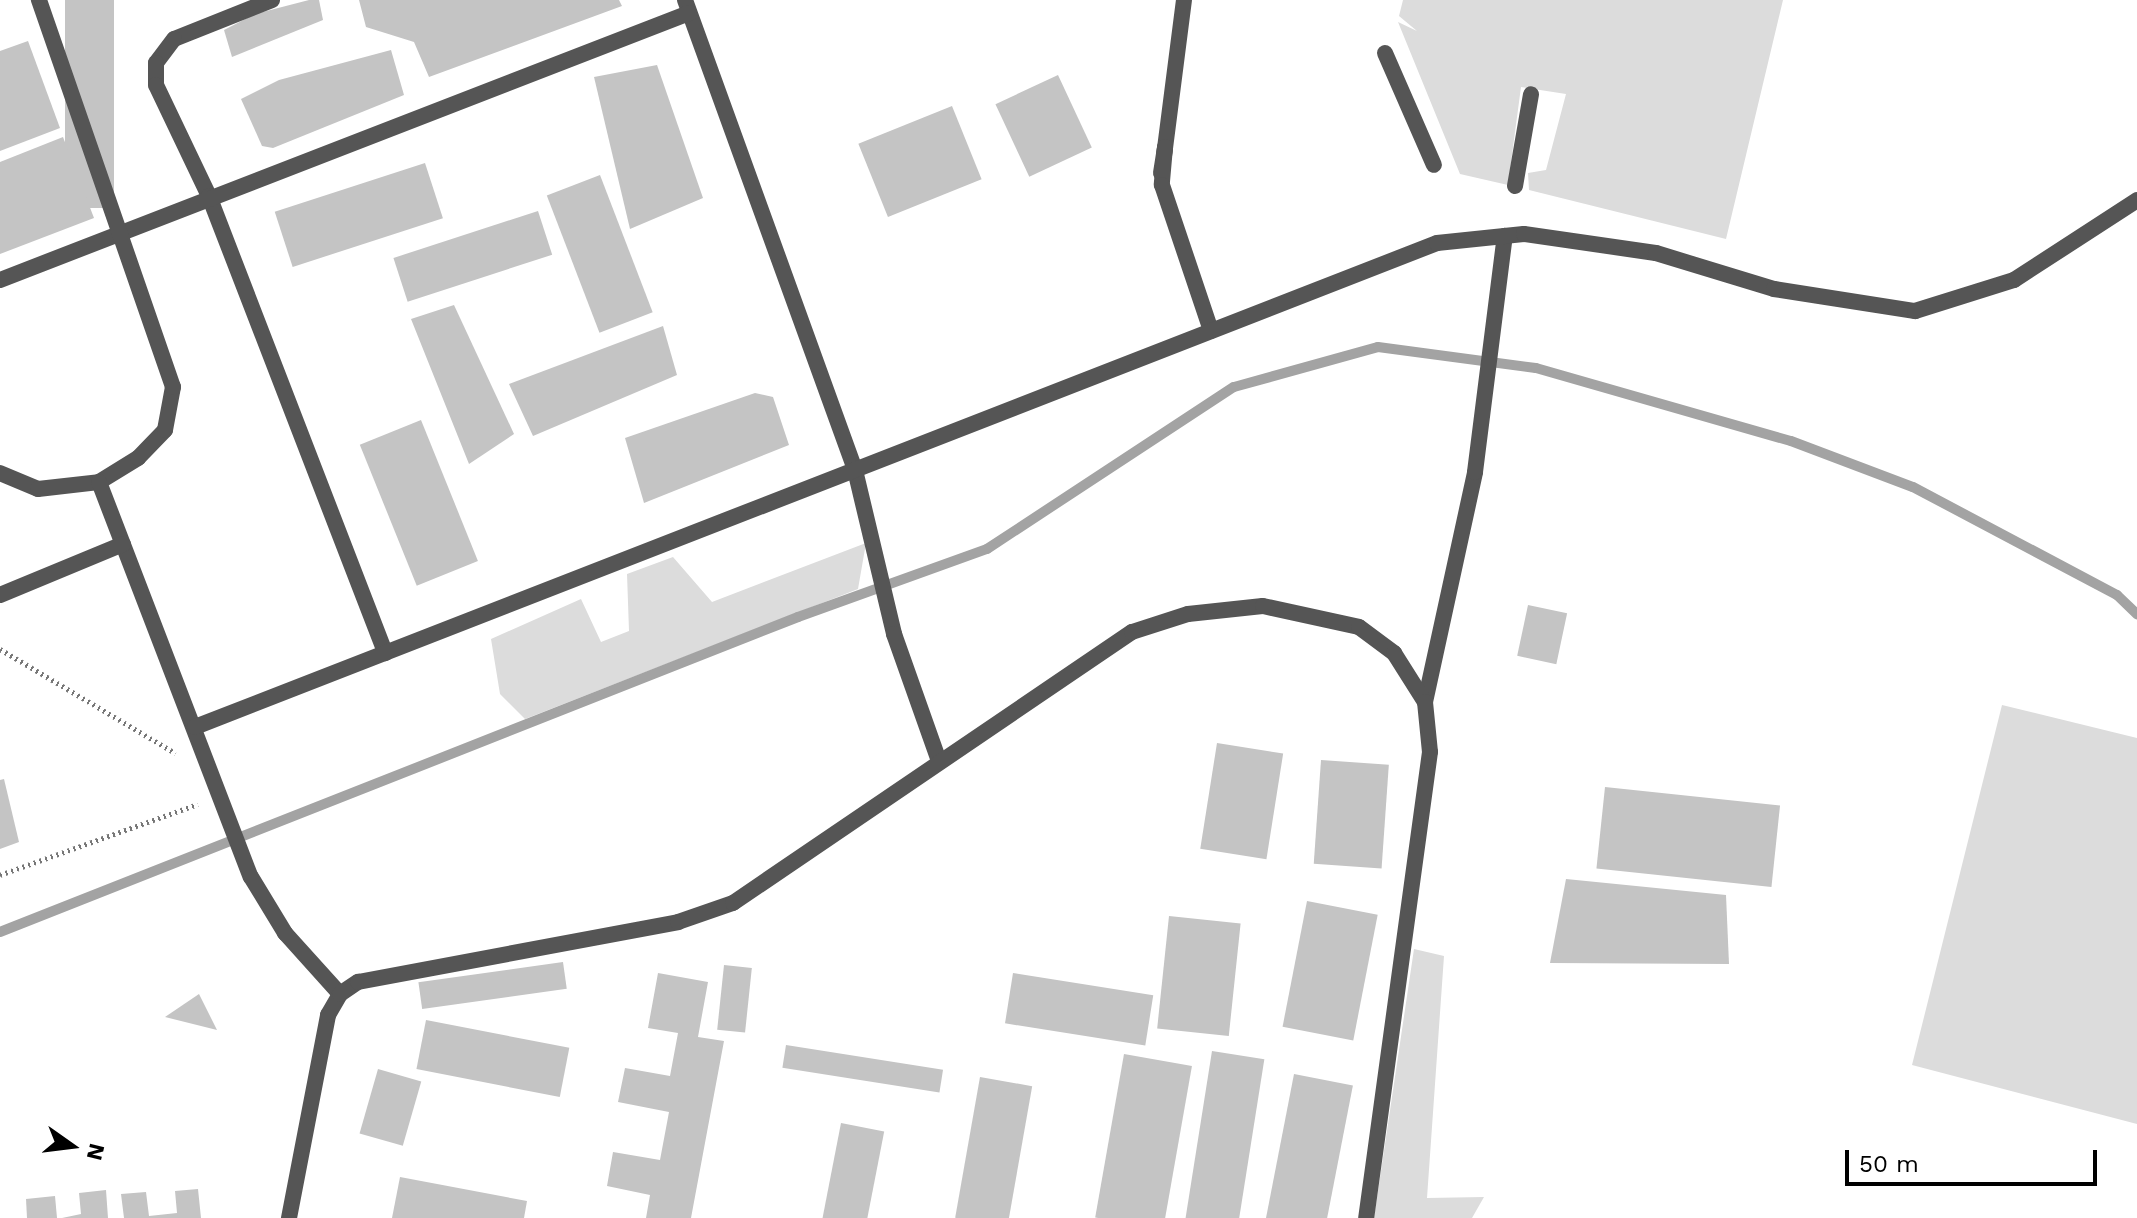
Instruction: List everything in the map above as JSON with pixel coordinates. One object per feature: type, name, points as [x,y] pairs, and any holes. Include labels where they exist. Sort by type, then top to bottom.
[{"type":"street","points":[[0,473],[38,489],[99,482],[138,458],[165,430],[173,387],[39,0]]},
{"type":"street","points":[[272,0],[174,39],[156,63],[156,85],[209,196],[385,653]]},
{"type":"street","points":[[1184,0],[1161,173],[1211,331]]},
{"type":"street","points":[[0,280],[687,6],[855,470],[875,543],[894,634],[939,761]]},
{"type":"street","points":[[1385,53],[1434,165]]},
{"type":"street","points":[[1515,186],[1531,94]]},
{"type":"street","points":[[195,727],[1437,243],[1505,236],[1656,253],[1774,289],[1915,311],[2014,280],[2137,200]]},
{"type":"street","points":[[1366,1218],[1430,752],[1425,702],[1475,472],[1505,236]]},
{"type":"street","points":[[99,482],[224,799],[251,877],[285,933],[340,994]]},
{"type":"street","points":[[0,595],[123,544]]},
{"type":"street","points":[[289,1218],[328,1015],[340,994],[358,982],[678,922],[733,903],[1132,632],[1203,612],[1263,606],[1359,627],[1394,653],[1425,702]]},
{"type":"path","points":[[0,649],[214,776]]},
{"type":"path","points":[[0,875],[224,799]]},
{"type":"shaded area","points":[[1403,0],[1783,0],[1726,239],[1529,190],[1528,173],[1546,170],[1566,94],[1521,87],[1508,185],[1460,174],[1398,22],[1417,31],[1399,16]]},
{"type":"shaded area","points":[[866,543],[858,589],[525,719],[500,694],[491,639],[581,599],[601,642],[629,631],[627,574],[673,557],[712,602]]},
{"type":"shaded area","points":[[2002,705],[2137,738],[2137,1124],[1912,1065]]},
{"type":"shaded area","points":[[1414,949],[1444,956],[1427,1198],[1484,1197],[1472,1218],[1374,1218]]},
{"type":"building","points":[[65,0],[114,0],[114,208],[65,208]]},
{"type":"building","points":[[319,0],[323,20],[232,57],[224,30],[255,14]]},
{"type":"building","points":[[359,0],[619,0],[622,6],[429,77],[414,42],[366,27]]},
{"type":"building","points":[[28,41],[60,128],[0,151],[0,51]]},
{"type":"building","points":[[391,50],[404,95],[273,148],[262,146],[241,99],[279,80]]},
{"type":"building","points":[[657,65],[703,198],[630,229],[594,77]]},
{"type":"building","points":[[1058,75],[1092,148],[1029,177],[995,104]]},
{"type":"building","points":[[952,106],[982,179],[888,217],[858,144]]},
{"type":"building","points":[[63,137],[94,218],[0,254],[0,162]]},
{"type":"building","points":[[425,163],[443,218],[293,267],[275,212]]},
{"type":"building","points":[[600,175],[653,312],[599,333],[547,195]]},
{"type":"building","points":[[538,211],[552,255],[408,302],[393,258]]},
{"type":"building","points":[[454,305],[514,434],[469,464],[411,319]]},
{"type":"building","points":[[663,326],[677,375],[533,436],[509,384]]},
{"type":"building","points":[[755,393],[773,397],[789,445],[644,503],[625,438]]},
{"type":"building","points":[[421,420],[478,561],[417,586],[360,445]]},
{"type":"building","points":[[1528,605],[1567,613],[1556,664],[1517,656]]},
{"type":"building","points":[[1217,743],[1283,753],[1266,859],[1200,849]]},
{"type":"building","points":[[1321,760],[1389,765],[1382,868],[1314,864]]},
{"type":"building","points":[[4,779],[19,842],[0,849],[0,780]]},
{"type":"building","points":[[1605,787],[1780,805],[1771,887],[1596,869]]},
{"type":"building","points":[[1566,879],[1726,895],[1729,964],[1550,963]]},
{"type":"building","points":[[1307,901],[1378,915],[1353,1040],[1283,1027]]},
{"type":"building","points":[[1169,916],[1241,924],[1229,1036],[1157,1028]]},
{"type":"building","points":[[563,962],[567,989],[422,1009],[418,982]]},
{"type":"building","points":[[724,965],[752,968],[745,1033],[717,1030]]},
{"type":"building","points":[[658,973],[708,982],[698,1037],[724,1041],[691,1218],[646,1218],[650,1195],[607,1186],[613,1152],[660,1160],[669,1112],[618,1102],[625,1068],[670,1076],[678,1033],[648,1028]]},
{"type":"building","points":[[1013,973],[1153,995],[1145,1046],[1005,1023]]},
{"type":"building","points":[[199,994],[217,1030],[165,1017]]},
{"type":"building","points":[[426,1020],[569,1048],[560,1097],[416,1069]]},
{"type":"building","points":[[786,1045],[943,1070],[939,1093],[782,1068]]},
{"type":"building","points":[[1212,1051],[1264,1059],[1239,1218],[1186,1218]]},
{"type":"building","points":[[1124,1054],[1192,1066],[1165,1218],[1095,1217]]},
{"type":"building","points":[[378,1069],[421,1081],[403,1146],[360,1133]]},
{"type":"building","points":[[1294,1074],[1353,1085],[1327,1218],[1266,1218]]},
{"type":"building","points":[[980,1077],[1032,1086],[1009,1218],[955,1218]]},
{"type":"building","points":[[841,1123],[884,1131],[867,1218],[823,1218]]},
{"type":"building","points":[[400,1177],[527,1201],[524,1218],[392,1218]]},
{"type":"building","points":[[198,1189],[201,1218],[124,1218],[121,1194],[146,1192],[149,1216],[177,1213],[175,1191]]},
{"type":"building","points":[[106,1190],[108,1218],[62,1218],[81,1214],[79,1193]]},
{"type":"building","points":[[55,1196],[57,1218],[27,1218],[26,1199]]},
{"type":"waterway","points":[[0,932],[798,617],[987,549],[1234,387],[1378,347],[1536,368],[1791,441],[1913,487],[2117,595],[2137,614]]}]
